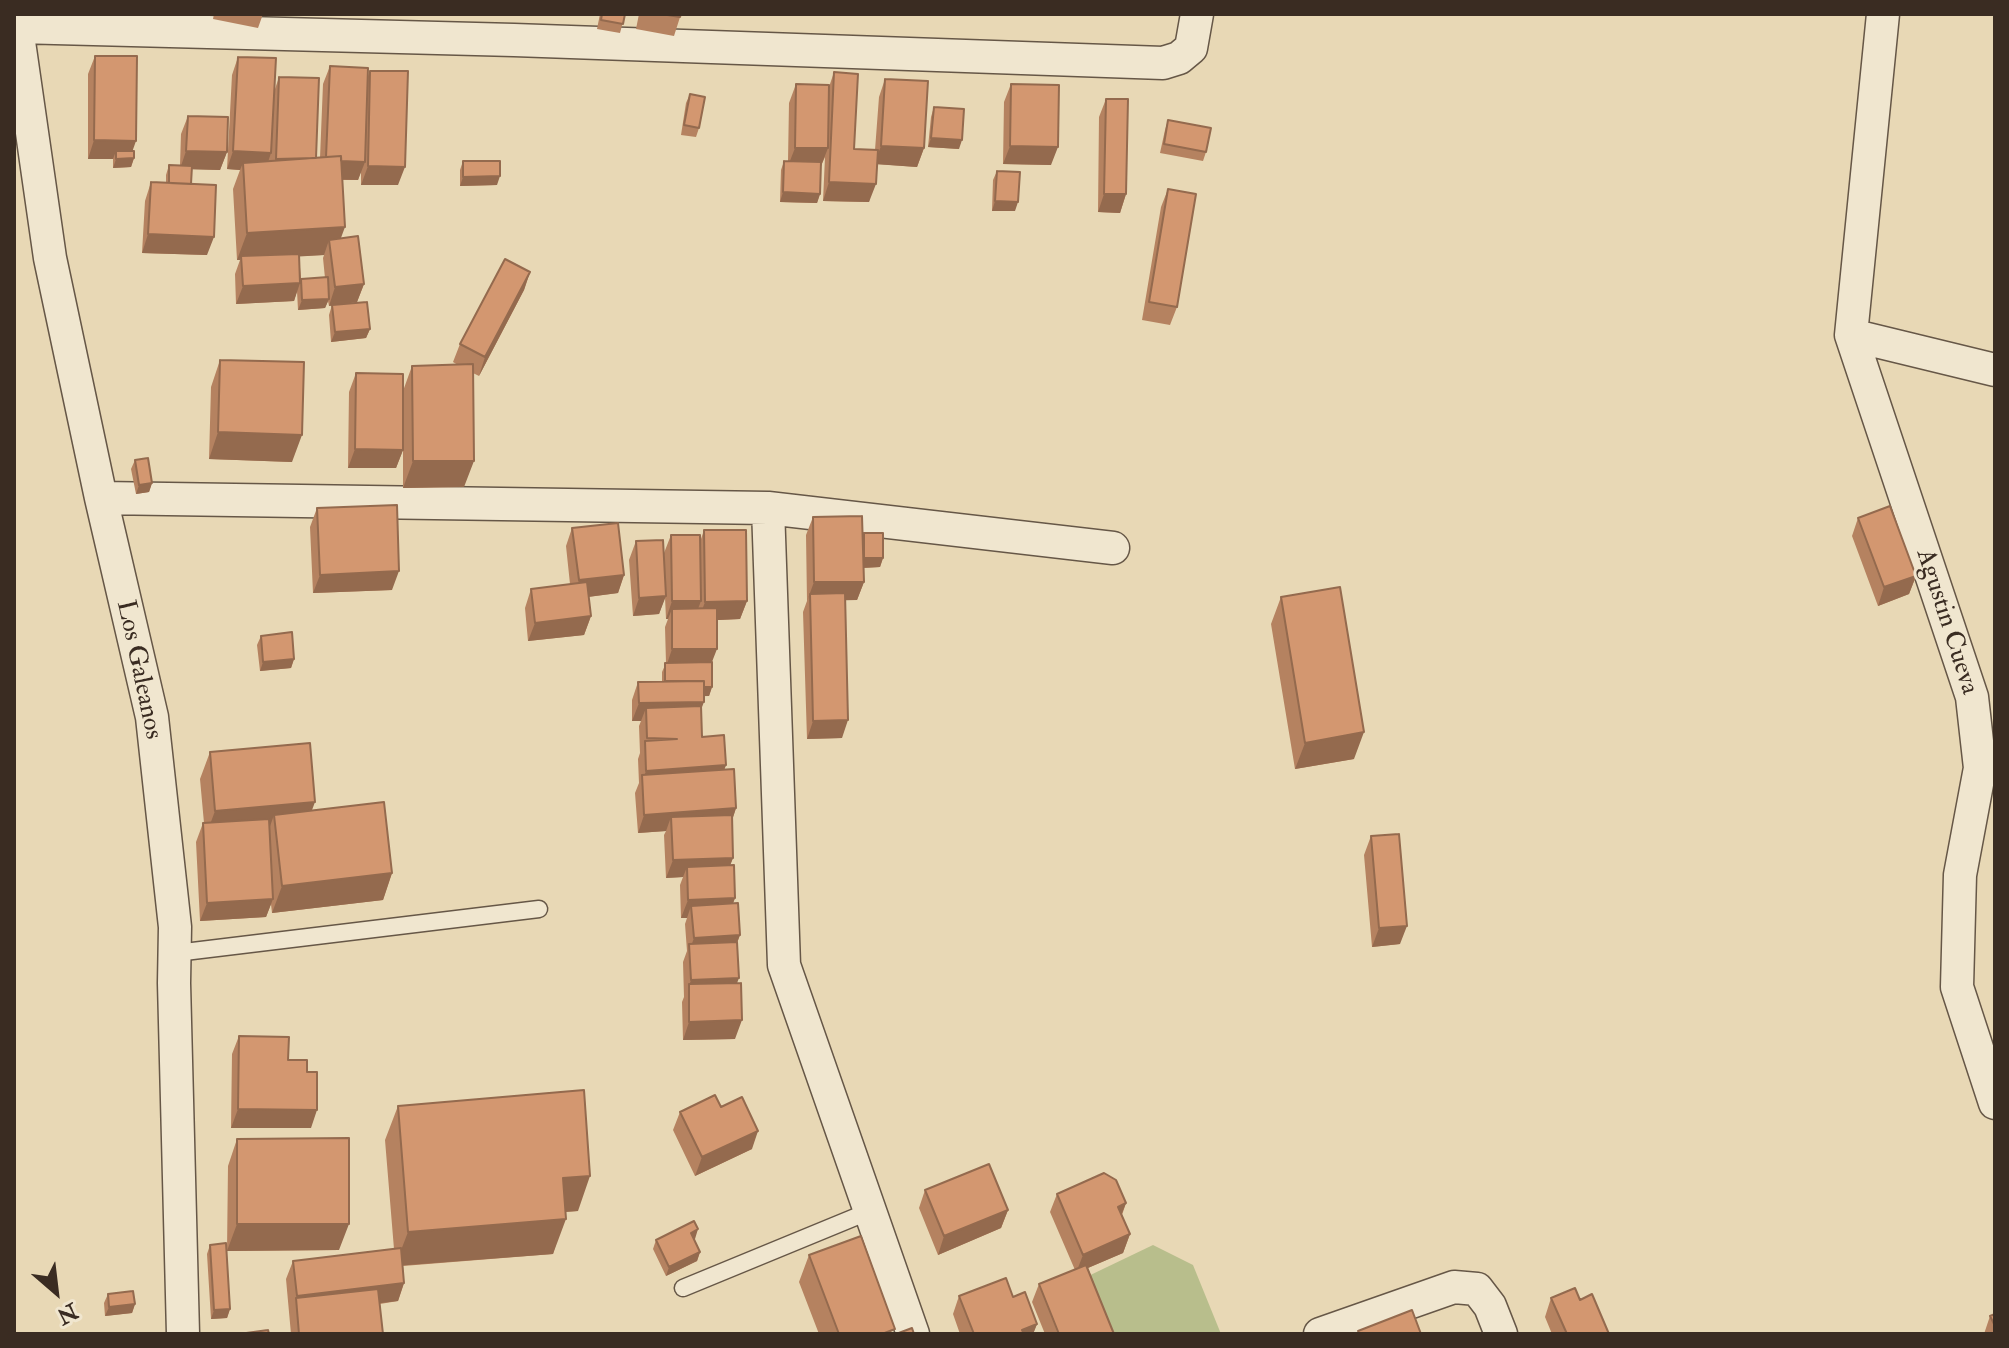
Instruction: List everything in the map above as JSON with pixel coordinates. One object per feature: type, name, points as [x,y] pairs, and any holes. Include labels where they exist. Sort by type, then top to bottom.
[{"type":"street","points":[[16,20],[518,27],[1163,63],[1179,58],[1191,48],[1197,14]]},
{"type":"street","points":[[1883,14],[1851,335],[1995,370]]},
{"type":"street","name":"Los Galeanos","points":[[16,20],[50,258],[152,717],[176,953],[174,983],[183,1334]]},
{"type":"street","name":"Agustin Cueva","points":[[1851,335],[1972,697],[1980,768],[1960,875],[1957,987],[1995,1103]]},
{"type":"street","points":[[101,498],[768,508],[1113,548]]},
{"type":"street","points":[[768,508],[784,965],[913,1334]]},
{"type":"street","points":[[1320,1334],[1454,1287],[1477,1289],[1490,1306],[1501,1334]]},
{"type":"lane","points":[[176,953],[539,909]]},
{"type":"lane","points":[[683,1288],[870,1211]]},
{"type":"green space","points":[[1153,1245],[1193,1265],[1221,1334],[1102,1334],[1080,1280]]},
{"type":"building","points":[[602,14],[625,14],[623,24],[601,20]]},
{"type":"building","points":[[95,56],[137,56],[136,141],[94,140]]},
{"type":"building","points":[[238,57],[276,58],[271,153],[233,151]]},
{"type":"building","points":[[330,66],[368,68],[365,162],[341,161],[341,156],[326,157]]},
{"type":"building","points":[[370,71],[408,71],[405,167],[368,166]]},
{"type":"building","points":[[834,72],[858,74],[854,149],[878,150],[876,184],[829,182]]},
{"type":"building","points":[[279,77],[319,78],[316,158],[276,159]]},
{"type":"building","points":[[885,79],[928,81],[924,148],[881,146]]},
{"type":"building","points":[[796,84],[829,85],[828,148],[795,148]]},
{"type":"building","points":[[1011,84],[1059,85],[1058,147],[1010,146]]},
{"type":"building","points":[[690,94],[705,97],[699,128],[684,125]]},
{"type":"building","points":[[1106,99],[1128,99],[1126,194],[1104,194]]},
{"type":"building","points":[[934,107],[964,109],[962,140],[931,138]]},
{"type":"building","points":[[188,116],[228,117],[227,152],[186,151]]},
{"type":"building","points":[[1168,120],[1211,128],[1206,152],[1164,144]]},
{"type":"building","points":[[116,151],[134,151],[134,158],[116,159]]},
{"type":"building","points":[[341,156],[345,227],[247,233],[243,163]]},
{"type":"building","points":[[463,161],[500,161],[500,176],[463,177]]},
{"type":"building","points":[[784,161],[821,162],[820,194],[783,192]]},
{"type":"building","points":[[169,165],[192,166],[191,184],[169,183]]},
{"type":"building","points":[[997,171],[1020,172],[1018,202],[995,201]]},
{"type":"building","points":[[151,182],[216,185],[214,237],[148,234]]},
{"type":"building","points":[[1168,189],[1196,194],[1177,307],[1149,302]]},
{"type":"building","points":[[358,236],[364,284],[335,287],[329,240]]},
{"type":"building","points":[[299,254],[300,283],[243,286],[241,256]]},
{"type":"building","points":[[505,259],[530,272],[485,357],[460,344]]},
{"type":"building","points":[[328,277],[329,299],[302,300],[301,279]]},
{"type":"building","points":[[367,302],[370,329],[335,332],[332,305]]},
{"type":"building","points":[[220,360],[304,362],[302,435],[218,432]]},
{"type":"building","points":[[473,364],[474,461],[413,461],[412,366]]},
{"type":"building","points":[[356,373],[403,374],[403,450],[355,449]]},
{"type":"building","points":[[148,458],[152,483],[139,485],[135,460]]},
{"type":"building","points":[[397,505],[399,571],[320,575],[317,508]]},
{"type":"building","points":[[1890,506],[1916,576],[1884,587],[1858,518]]},
{"type":"building","points":[[862,516],[864,582],[814,582],[813,517]]},
{"type":"building","points":[[618,523],[624,575],[579,580],[572,528]]},
{"type":"building","points":[[704,530],[746,530],[747,601],[705,602]]},
{"type":"building","points":[[864,533],[883,533],[883,558],[864,558]]},
{"type":"building","points":[[671,535],[700,535],[701,601],[672,601]]},
{"type":"building","points":[[663,540],[666,596],[639,598],[636,541]]},
{"type":"building","points":[[587,582],[591,616],[535,623],[531,589]]},
{"type":"building","points":[[1340,587],[1364,732],[1305,743],[1281,597]]},
{"type":"building","points":[[845,593],[848,720],[813,721],[810,594]]},
{"type":"building","points":[[717,608],[717,649],[672,649],[672,609]]},
{"type":"building","points":[[292,632],[294,659],[263,662],[261,636]]},
{"type":"building","points":[[712,662],[712,687],[704,687],[704,681],[665,681],[665,663]]},
{"type":"building","points":[[704,681],[704,702],[639,703],[638,682]]},
{"type":"building","points":[[701,706],[702,737],[724,735],[726,765],[646,771],[645,741],[677,739],[647,738],[646,708]]},
{"type":"building","points":[[310,743],[315,802],[215,811],[210,752]]},
{"type":"building","points":[[734,769],[736,808],[644,815],[642,775]]},
{"type":"building","points":[[384,802],[392,873],[282,886],[274,815]]},
{"type":"building","points":[[732,815],[733,858],[673,860],[671,817]]},
{"type":"building","points":[[269,819],[273,899],[207,903],[203,823]]},
{"type":"building","points":[[1399,834],[1407,926],[1379,928],[1371,836]]},
{"type":"building","points":[[734,865],[735,898],[688,900],[687,867]]},
{"type":"building","points":[[738,903],[740,935],[694,938],[691,906]]},
{"type":"building","points":[[737,942],[739,978],[691,980],[689,944]]},
{"type":"building","points":[[741,983],[742,1020],[689,1022],[689,984]]},
{"type":"building","points":[[239,1036],[289,1037],[288,1060],[307,1060],[307,1072],[317,1072],[317,1110],[238,1109]]},
{"type":"building","points":[[584,1090],[590,1176],[563,1178],[566,1219],[408,1232],[398,1106]]},
{"type":"building","points":[[715,1095],[721,1107],[742,1097],[758,1131],[702,1157],[680,1112]]},
{"type":"building","points":[[349,1138],[349,1224],[237,1224],[237,1139]]},
{"type":"building","points":[[989,1164],[1008,1210],[944,1236],[925,1190]]},
{"type":"building","points":[[1104,1173],[1116,1180],[1126,1203],[1118,1207],[1130,1234],[1083,1255],[1057,1194]]},
{"type":"building","points":[[694,1221],[698,1229],[691,1233],[700,1252],[669,1267],[656,1240]]},
{"type":"building","points":[[861,1236],[895,1329],[882,1334],[839,1334],[809,1255]]},
{"type":"building","points":[[226,1243],[230,1309],[214,1310],[210,1245]]},
{"type":"building","points":[[401,1248],[404,1283],[297,1296],[293,1261]]},
{"type":"building","points":[[1086,1265],[1114,1334],[1059,1334],[1039,1284]]},
{"type":"building","points":[[1006,1278],[1013,1297],[1025,1292],[1037,1324],[1022,1330],[1024,1334],[974,1334],[959,1296]]},
{"type":"building","points":[[1575,1288],[1580,1300],[1592,1294],[1609,1334],[1567,1334],[1551,1298]]},
{"type":"building","points":[[378,1289],[383,1334],[299,1334],[296,1298]]},
{"type":"building","points":[[133,1291],[135,1304],[109,1307],[108,1294]]},
{"type":"building","points":[[1412,1310],[1421,1334],[1360,1334],[1358,1331]]},
{"type":"building","points":[[912,1328],[914,1334],[896,1334]]},
{"type":"building","points":[[268,1330],[269,1334],[239,1334]]}]
